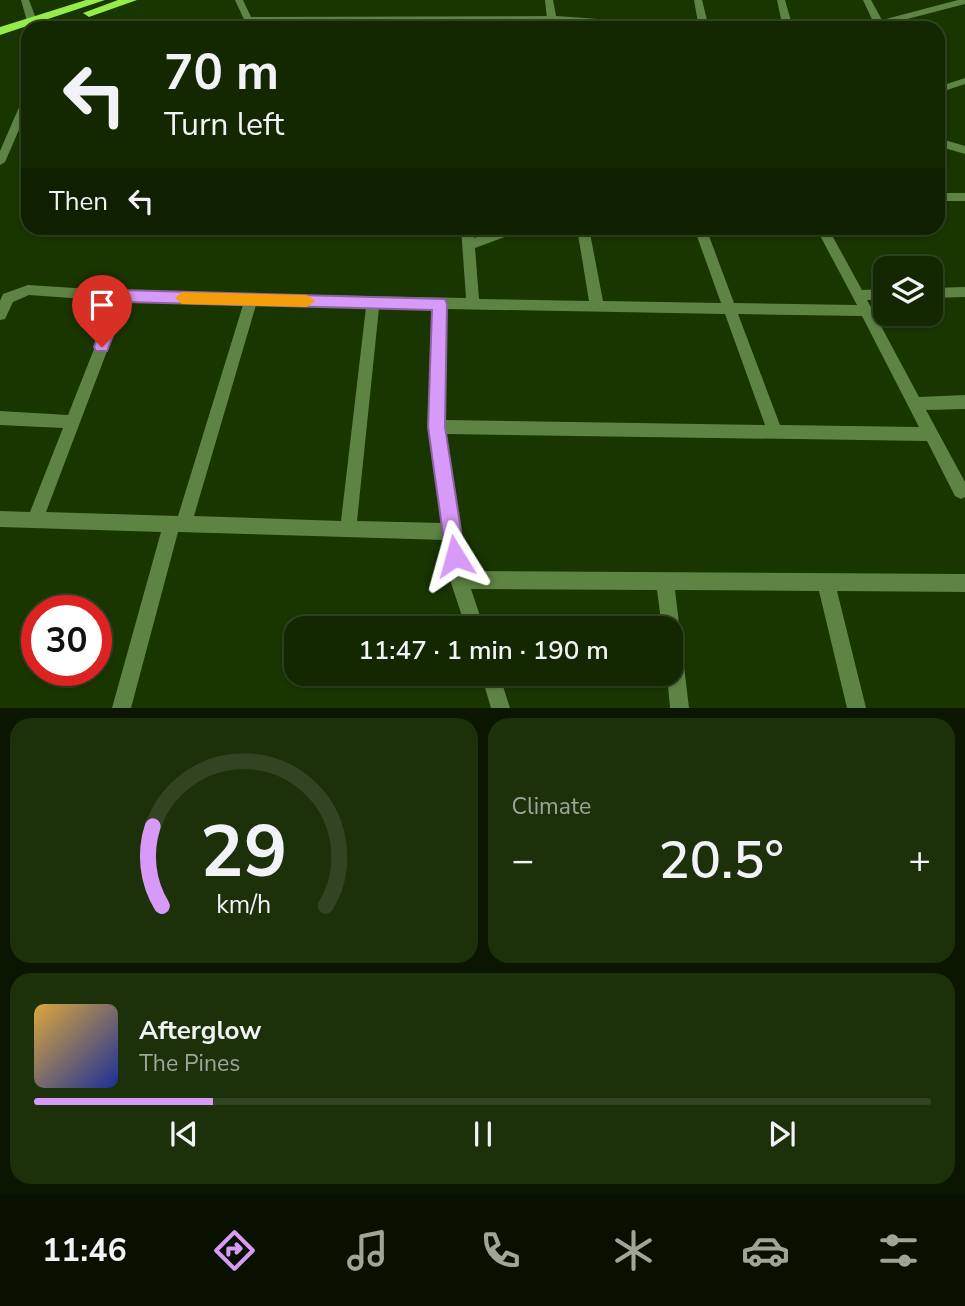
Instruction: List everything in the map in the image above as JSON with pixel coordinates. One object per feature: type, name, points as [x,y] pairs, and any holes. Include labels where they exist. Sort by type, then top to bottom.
[{"type":"highway","points":[[46,21],[83,2],[99,0]]},
{"type":"highway","points":[[71,21],[131,0]]},
{"type":"highway","points":[[0,31],[21,29]]},
{"type":"highway","points":[[0,41],[21,32]]},
{"type":"street","points":[[25,0],[32,21]]},
{"type":"street","points":[[549,0],[552,21]]},
{"type":"street","points":[[698,0],[702,21]]},
{"type":"street","points":[[781,0],[786,21]]},
{"type":"street","points":[[867,0],[878,21]]},
{"type":"street","points":[[897,21],[965,1]]},
{"type":"street","points":[[945,88],[965,81]]},
{"type":"street","points":[[945,144],[965,150]]},
{"type":"street","points":[[945,197],[965,197]]},
{"type":"street","points":[[468,235],[473,304]]},
{"type":"street","points":[[469,245],[497,235]]},
{"type":"street","points":[[584,235],[597,306]]},
{"type":"street","points":[[702,235],[775,432]]},
{"type":"street","points":[[826,235],[964,494]]},
{"type":"street","points":[[0,315],[8,298],[28,290],[251,300],[867,311]]},
{"type":"street","points":[[943,293],[965,292]]},
{"type":"street","points":[[858,295],[873,294]]},
{"type":"street","points":[[35,520],[121,296]]},
{"type":"street","points":[[121,708],[251,300]]},
{"type":"street","points":[[348,529],[373,303]]},
{"type":"street","points":[[439,304],[436,427],[459,580],[471,616]]},
{"type":"street","points":[[915,404],[965,402]]},
{"type":"street","points":[[0,418],[73,422]]},
{"type":"street","points":[[436,427],[932,434]]},
{"type":"street","points":[[0,519],[452,532]]},
{"type":"street","points":[[459,580],[965,583]]},
{"type":"street","points":[[665,581],[680,708]]},
{"type":"street","points":[[826,582],[857,708]]},
{"type":"street","points":[[494,686],[501,708]]},
{"type":"lane","points":[[239,0],[248,19],[400,21]]},
{"type":"lane","points":[[0,162],[21,114]]},
{"type":"slow traffic","points":[[182,298],[307,301]]},
{"type":"route","points":[[102,347],[121,296],[439,304],[440,357],[436,427],[455,556]]}]
